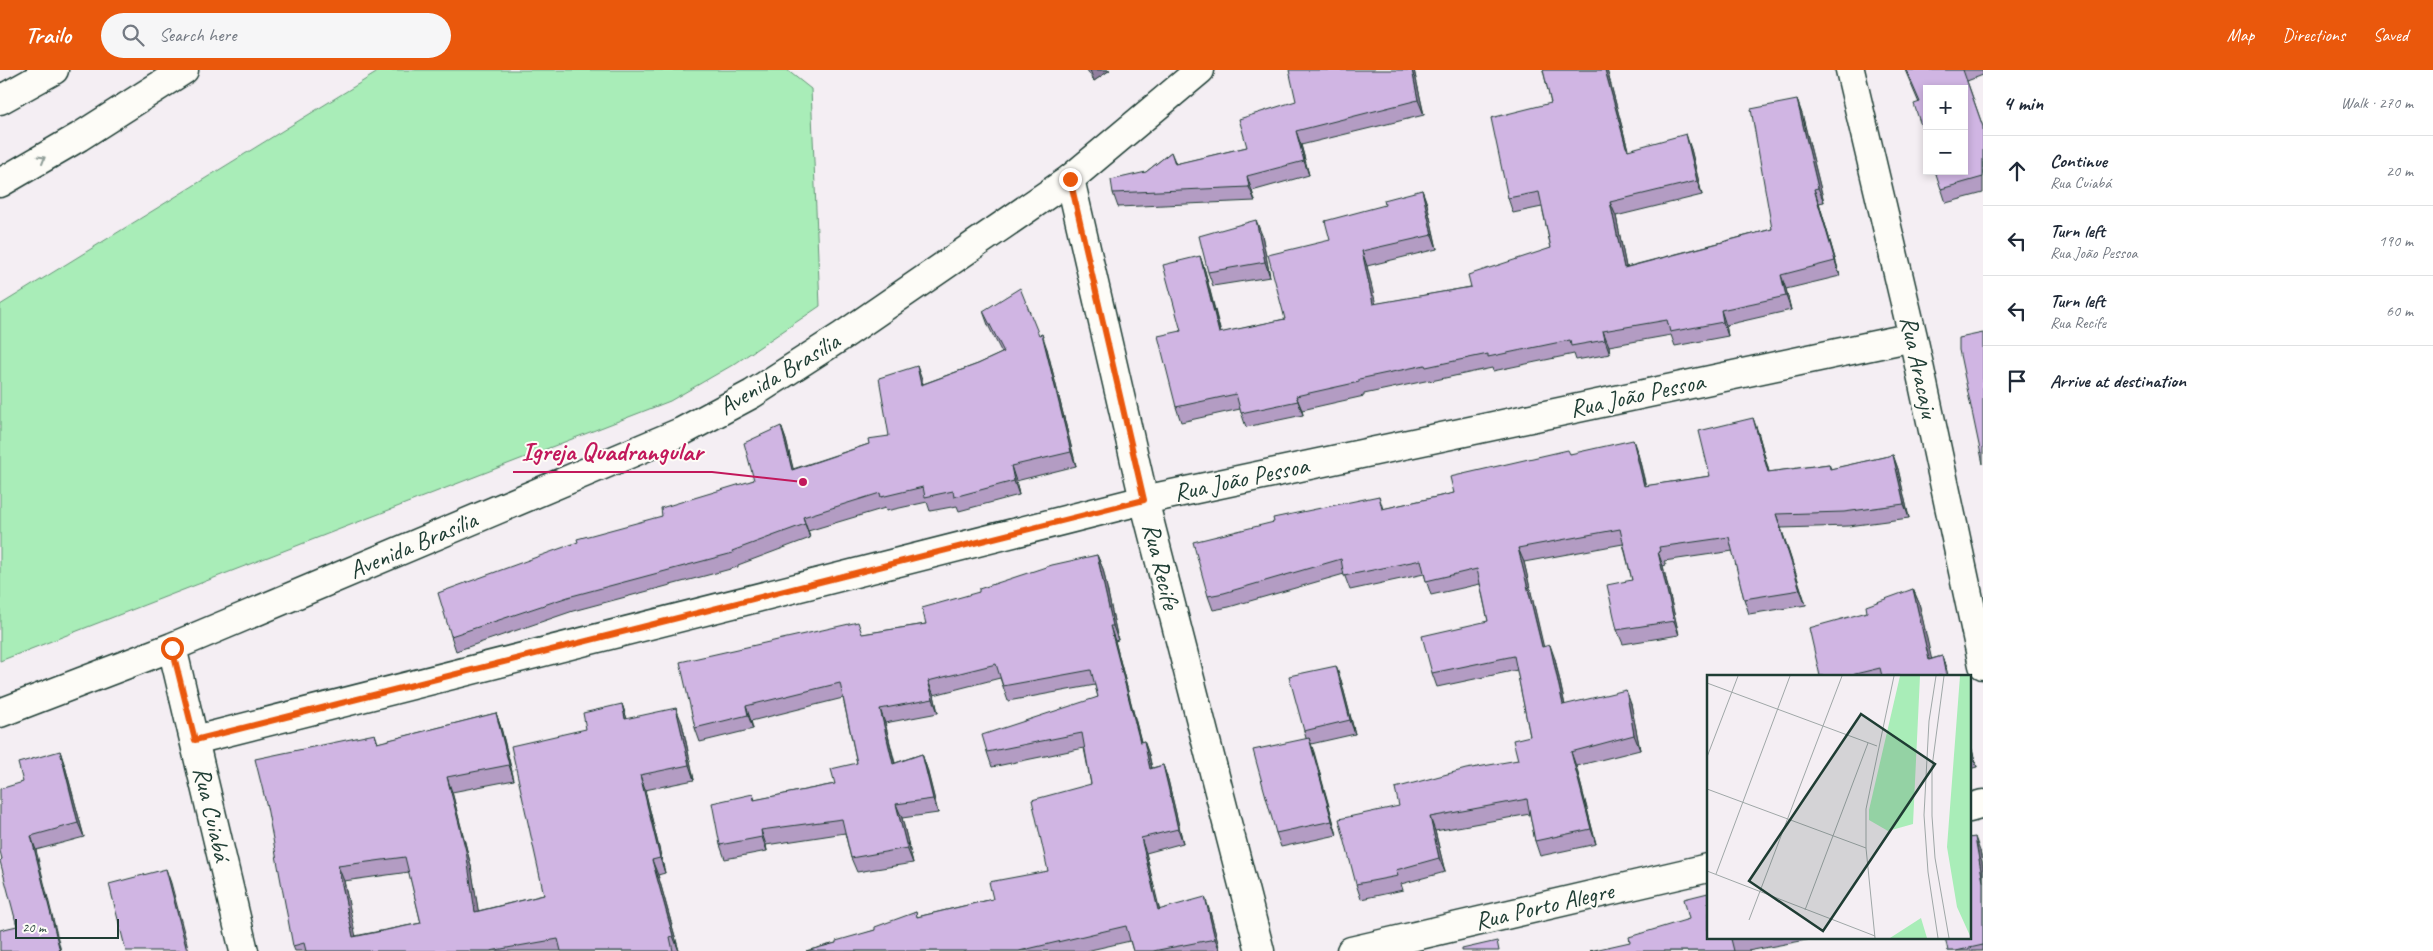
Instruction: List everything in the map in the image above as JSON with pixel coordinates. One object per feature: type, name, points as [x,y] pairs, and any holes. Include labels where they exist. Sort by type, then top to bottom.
[{"type":"main road","points":[[0,100],[54,70]]},
{"type":"main road","points":[[0,183],[79,137],[184,70]]},
{"type":"main road","name":"Avenida Brasília","points":[[0,713],[172,648],[681,432],[752,394],[842,336],[1070,179],[1200,70]]},
{"type":"main road","name":"Rua Aracaju","points":[[1850,70],[1913,337],[1983,666]]},
{"type":"main road","name":"Rua Recife","points":[[1070,179],[1144,500],[1260,951]]},
{"type":"main road","name":"Rua João Pessoa","points":[[195,740],[1144,500],[1913,337]]},
{"type":"main road","name":"Rua Cuiabá","points":[[172,648],[244,951]]},
{"type":"main road","points":[[1970,808],[1983,804]]},
{"type":"main road","name":"Rua Porto Alegre","points":[[1351,951],[1707,868]]},
{"type":"green space","points":[[381,70],[787,70],[811,89],[820,306],[736,363],[670,401],[0,661],[0,305]]},
{"type":"building","points":[[1289,70],[1412,70],[1418,100],[1296,131],[1304,161],[1247,176],[1249,187],[1113,193],[1111,180],[1146,172],[1171,152],[1175,164],[1247,147],[1239,119],[1296,101]]},
{"type":"building","points":[[1543,70],[1605,70],[1628,150],[1686,134],[1697,181],[1610,202],[1624,268],[1772,229],[1751,109],[1797,100],[1818,188],[1814,189],[1835,261],[1781,275],[1786,296],[1721,310],[1723,322],[1670,332],[1667,320],[1603,331],[1605,340],[1571,346],[1570,340],[1488,357],[1488,354],[1426,367],[1425,365],[1359,379],[1359,382],[1296,396],[1298,401],[1241,413],[1236,394],[1176,407],[1158,336],[1181,331],[1163,265],[1200,256],[1219,333],[1285,319],[1268,255],[1330,240],[1325,221],[1385,205],[1384,200],[1422,190],[1432,235],[1362,251],[1373,304],[1471,287],[1468,275],[1551,248],[1539,192],[1508,198],[1491,118],[1551,103]]},
{"type":"building","points":[[1906,70],[1963,70],[1983,127],[1983,177],[1941,189],[1936,175],[1968,175],[1968,85],[1923,85],[1923,132],[1914,104],[1920,102]]},
{"type":"building","points":[[1256,220],[1265,262],[1208,272],[1199,236]]},
{"type":"building","points":[[1020,288],[1039,335],[1042,334],[1071,452],[1011,466],[1014,481],[954,497],[953,491],[925,497],[923,487],[881,497],[880,493],[803,517],[805,524],[732,551],[733,553],[568,597],[451,636],[438,593],[578,542],[577,539],[662,516],[661,508],[754,480],[744,443],[781,426],[792,470],[869,444],[868,439],[889,436],[879,378],[917,366],[921,385],[978,364],[1004,352],[983,311]]},
{"type":"building","points":[[1983,333],[1983,464],[1959,350],[1959,338]]},
{"type":"building","points":[[1753,418],[1768,472],[1829,464],[1830,469],[1893,455],[1904,504],[1844,512],[1776,514],[1800,590],[1744,599],[1729,537],[1659,547],[1660,551],[1658,552],[1674,621],[1617,630],[1607,585],[1632,580],[1620,529],[1518,548],[1542,647],[1550,645],[1563,705],[1626,690],[1634,735],[1571,752],[1591,829],[1535,841],[1527,799],[1430,817],[1439,858],[1396,870],[1398,876],[1356,884],[1339,819],[1399,806],[1395,788],[1466,769],[1518,760],[1513,740],[1530,736],[1514,656],[1432,673],[1422,636],[1488,621],[1477,569],[1426,581],[1421,560],[1344,576],[1341,559],[1208,596],[1193,542],[1274,522],[1273,518],[1379,496],[1382,509],[1454,493],[1450,477],[1568,450],[1570,454],[1633,440],[1644,486],[1710,476],[1699,431]]},
{"type":"building","points":[[1097,555],[1113,626],[1110,626],[1140,742],[1144,741],[1150,769],[1163,765],[1178,829],[1141,838],[1158,910],[1205,897],[1215,939],[1153,951],[1133,951],[1126,926],[1019,951],[806,951],[875,930],[875,927],[916,912],[917,917],[993,899],[989,882],[1048,871],[1032,800],[1091,784],[1082,733],[987,752],[982,735],[1098,697],[1091,670],[1003,686],[996,664],[928,681],[933,699],[880,709],[893,764],[922,754],[933,799],[896,804],[907,848],[851,858],[842,819],[761,830],[762,837],[720,845],[712,803],[753,794],[754,800],[835,784],[831,769],[857,763],[840,683],[746,706],[748,715],[695,728],[680,662],[858,622],[862,634],[926,624],[922,608],[979,592],[979,589],[1052,565]]},
{"type":"building","points":[[1913,589],[1929,660],[1942,656],[1946,675],[1882,675],[1880,668],[1851,675],[1820,675],[1809,628],[1867,612],[1866,606]]},
{"type":"building","points":[[1336,666],[1350,720],[1304,731],[1289,676]]},
{"type":"building","points":[[622,704],[625,719],[676,708],[689,765],[640,775],[660,858],[652,860],[673,936],[670,937],[673,951],[561,951],[558,939],[490,951],[306,951],[304,943],[293,946],[267,807],[255,759],[375,734],[377,743],[496,713],[509,765],[447,777],[466,851],[475,912],[544,895],[511,746],[586,729],[583,713]],"holes":[[[405,857],[421,923],[353,937],[338,866]]]},
{"type":"building","points":[[1309,738],[1332,821],[1276,833],[1253,750]]},
{"type":"building","points":[[60,751],[78,823],[31,836],[60,951],[0,951],[0,930],[17,926],[0,861],[2,859],[0,851],[0,789],[23,782],[18,763]]},
{"type":"building","points":[[1975,837],[1983,882],[1983,945],[1948,951],[1945,938],[1970,938],[1970,838]]},
{"type":"building","points":[[166,869],[187,951],[126,951],[109,884]]},
{"type":"building","points":[[1707,893],[1707,938],[1736,938],[1731,939],[1734,951],[1590,951],[1630,942],[1629,937],[1689,919],[1684,899]]},
{"type":"building","points":[[1497,941],[1499,951],[1462,951],[1462,949]]},
{"type":"place","name":"Igreja Quadrangular","points":[[803,482]]},
{"type":"route","points":[[172,648],[195,740],[1144,500],[1070,179]]}]
